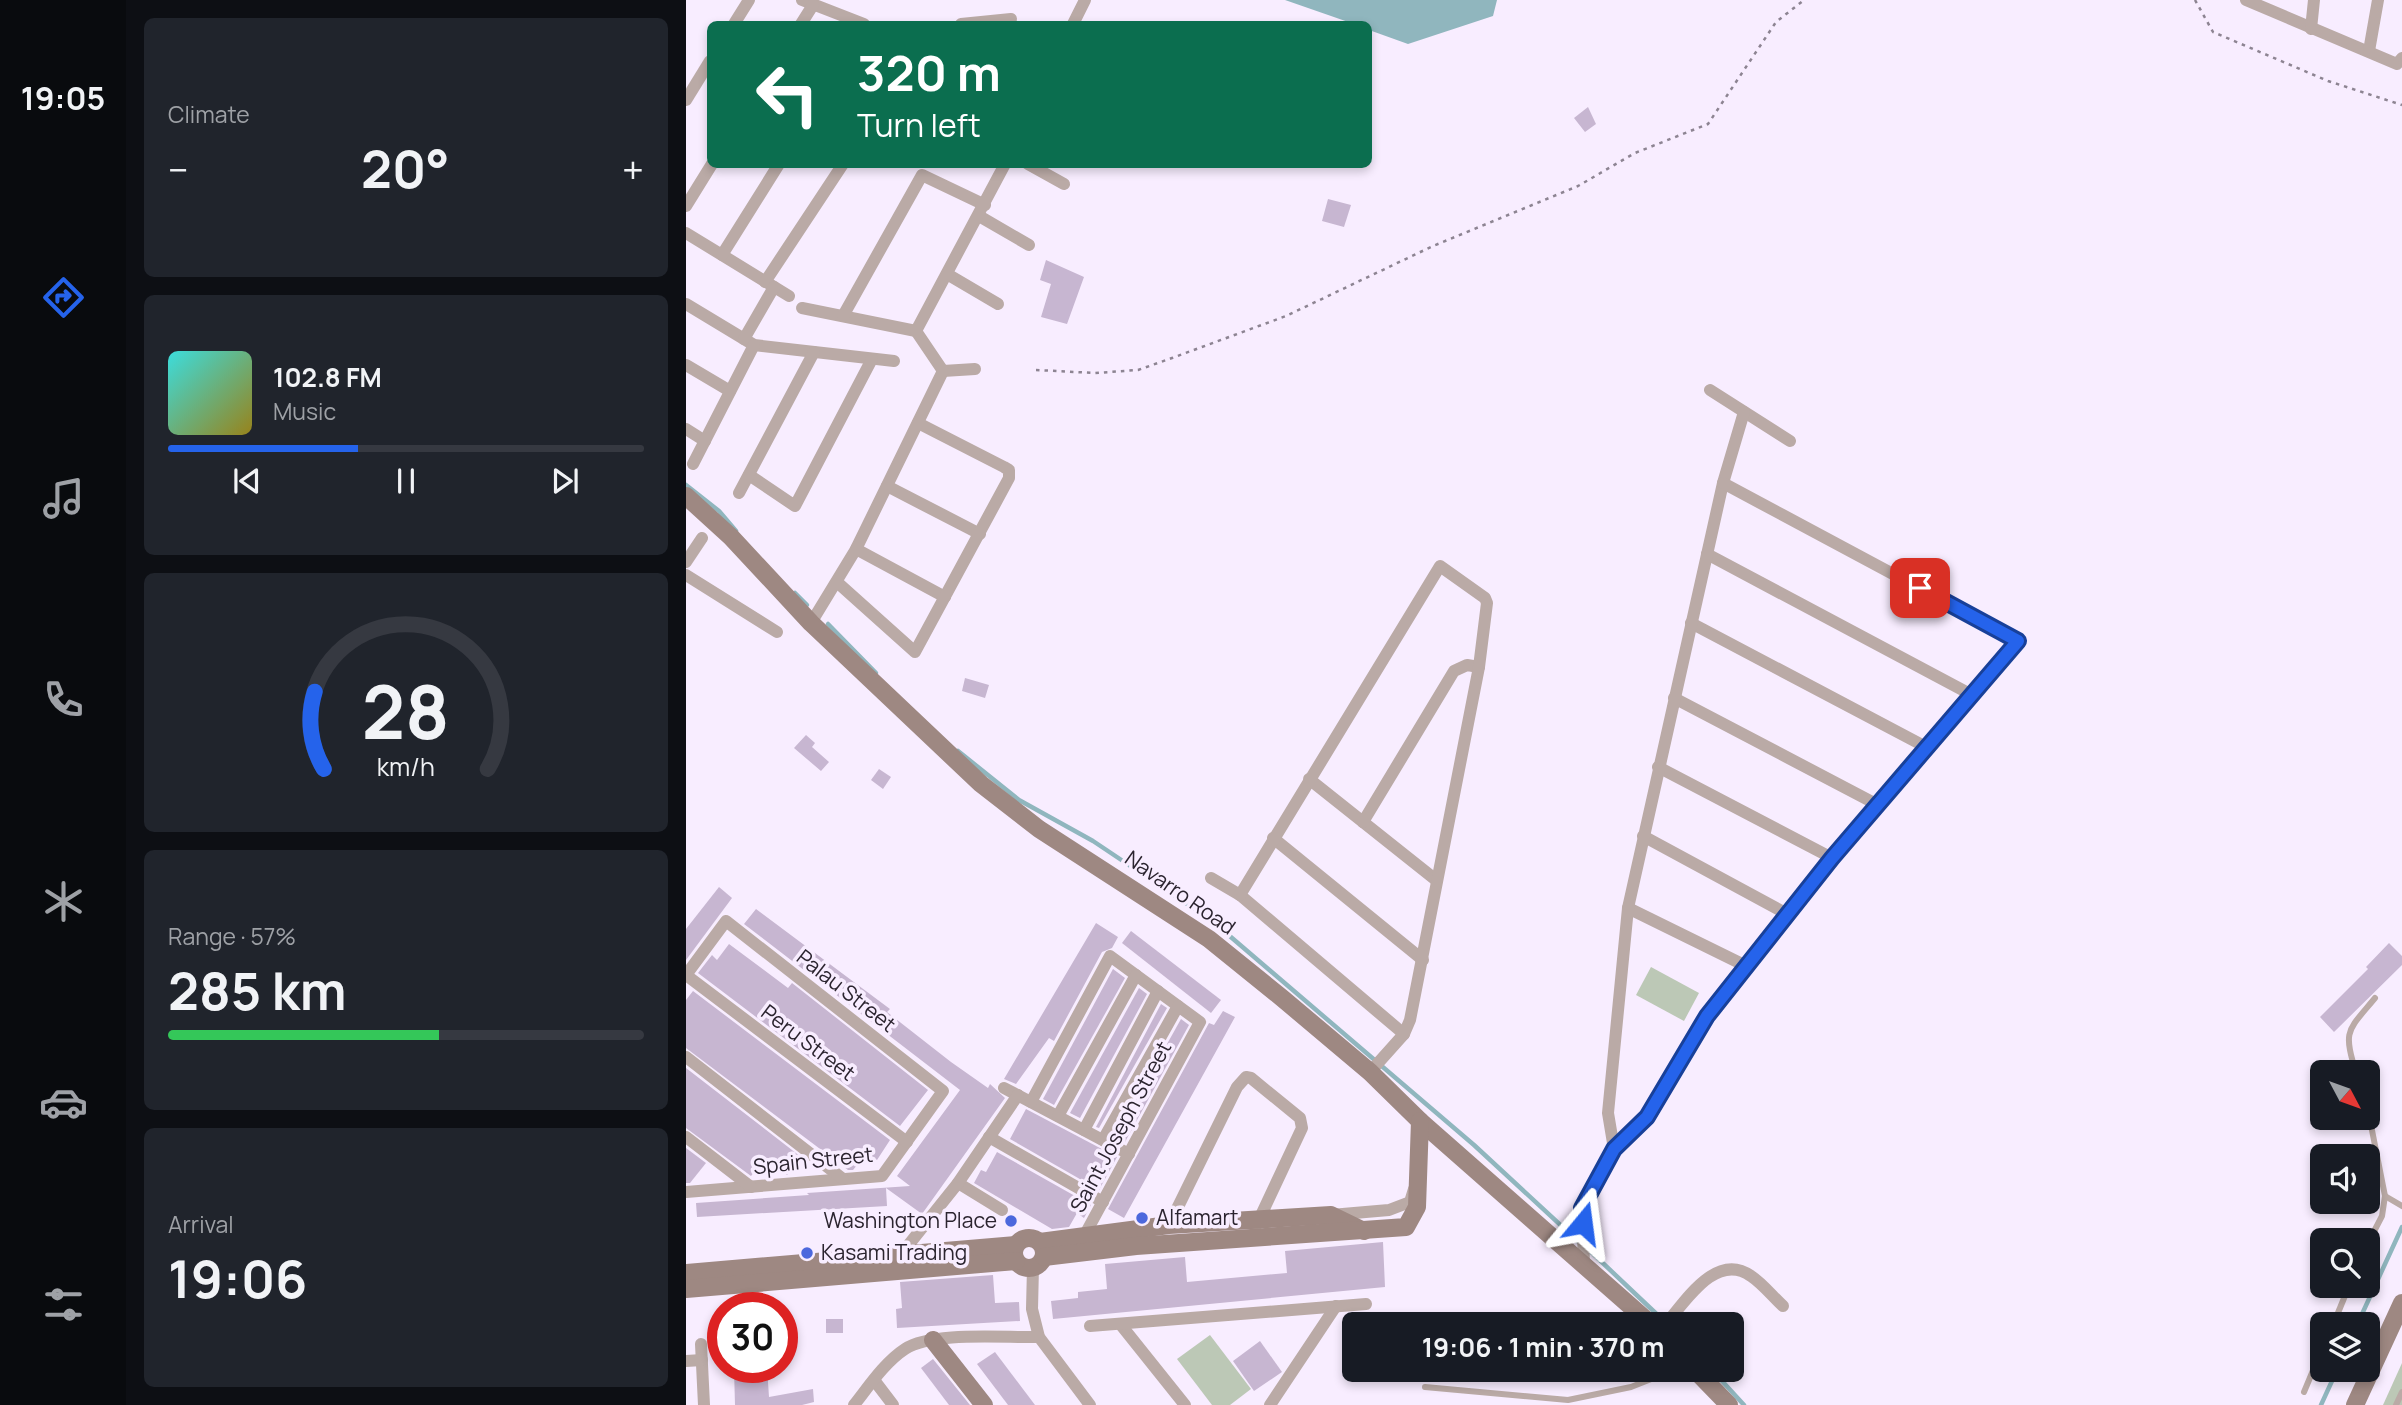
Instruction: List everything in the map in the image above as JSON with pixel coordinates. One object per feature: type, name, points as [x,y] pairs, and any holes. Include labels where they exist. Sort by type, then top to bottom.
[{"type":"street","points":[[736,21],[749,0]]},
{"type":"street","points":[[1075,21],[1086,0]]},
{"type":"street","points":[[2246,0],[2398,64],[2402,58]]},
{"type":"street","points":[[2311,29],[2314,0]]},
{"type":"street","points":[[2369,51],[2378,0]]},
{"type":"street","points":[[802,21],[808,2],[856,21]]},
{"type":"street","points":[[991,21],[1011,19],[1010,21]]},
{"type":"street","points":[[686,100],[707,66]]},
{"type":"street","points":[[686,206],[710,168]]},
{"type":"street","points":[[722,255],[776,168]]},
{"type":"street","points":[[693,464],[730,391],[770,284],[841,168]]},
{"type":"street","points":[[916,331],[1003,168]]},
{"type":"street","points":[[1035,168],[1064,184]]},
{"type":"street","points":[[843,316],[922,175],[982,211],[1029,245]]},
{"type":"street","points":[[686,233],[789,296]]},
{"type":"street","points":[[947,274],[998,304]]},
{"type":"street","points":[[686,304],[749,342],[894,361]]},
{"type":"street","points":[[802,309],[916,331],[943,370]]},
{"type":"street","points":[[739,493],[814,352]]},
{"type":"street","points":[[749,475],[795,506],[873,359]]},
{"type":"street","points":[[686,365],[730,391]]},
{"type":"street","points":[[943,370],[975,369]]},
{"type":"street","points":[[811,623],[838,583],[856,549],[943,370]]},
{"type":"street","points":[[1710,390],[1790,442]]},
{"type":"street","points":[[1614,1149],[1608,1113],[1628,908],[1723,483],[1744,412]]},
{"type":"street","points":[[838,583],[914,652],[1009,478],[1009,470],[918,424]]},
{"type":"street","points":[[686,429],[705,441]]},
{"type":"street","points":[[1584,1251],[1582,1208],[1614,1149],[1647,1117],[1707,1016],[1832,858],[2018,641],[1723,483]]},
{"type":"street","points":[[887,486],[980,534]]},
{"type":"street","name":"Navarro Road","points":[[686,496],[731,537],[811,623],[1002,801],[1039,829],[1209,939],[1375,1067],[1420,1121],[1584,1251],[1650,1312]]},
{"type":"street","points":[[686,562],[702,538]]},
{"type":"street","points":[[856,549],[945,597]]},
{"type":"street","points":[[1707,554],[1972,695]]},
{"type":"street","points":[[1240,895],[1440,566],[1487,603],[1479,667],[1436,880],[1423,960],[1404,1034],[1375,1067]]},
{"type":"street","points":[[686,575],[777,632]]},
{"type":"street","points":[[1691,623],[1926,747]]},
{"type":"street","points":[[1363,822],[1454,671],[1467,665],[1479,667]]},
{"type":"street","points":[[1674,698],[1878,805]]},
{"type":"street","points":[[1658,768],[1832,858]]},
{"type":"street","points":[[1309,779],[1436,880]]},
{"type":"street","points":[[1643,836],[1789,915]]},
{"type":"street","points":[[1273,838],[1423,960]]},
{"type":"street","points":[[1211,878],[1240,895],[1404,1034]]},
{"type":"street","points":[[1628,908],[1746,965]]},
{"type":"street","name":"Palau Street","points":[[686,975],[726,921],[943,1091]]},
{"type":"street","points":[[1031,1102],[1110,956],[1178,1006],[1103,1140]]},
{"type":"street","name":"Peru Street","points":[[686,975],[907,1142]]},
{"type":"street","points":[[1058,1116],[1136,975]]},
{"type":"street","points":[[1084,1130],[1158,991]]},
{"type":"street","name":"Saint Joseph Street","points":[[1079,1244],[1200,1021],[1178,1006]]},
{"type":"street","points":[[686,1057],[843,1179]]},
{"type":"street","points":[[1169,1225],[1237,1087],[1246,1077],[1251,1078],[1300,1118],[1301,1128],[1252,1236]]},
{"type":"street","points":[[1004,1088],[1129,1154]]},
{"type":"street","name":"Spain Street","points":[[686,1192],[882,1176],[943,1091]]},
{"type":"street","points":[[887,1272],[958,1183],[1018,1095]]},
{"type":"street","points":[[686,1289],[887,1272],[1137,1237],[1366,1232],[1406,1227],[1417,1207],[1420,1121]]},
{"type":"street","points":[[686,1137],[751,1187]]},
{"type":"street","points":[[989,1137],[1103,1202]]},
{"type":"street","points":[[1137,1237],[1169,1225],[1389,1210],[1410,1202],[1418,1179]]},
{"type":"street","points":[[958,1183],[1002,1210]]},
{"type":"street","points":[[1331,1214],[1366,1232]]},
{"type":"street","points":[[686,1273],[903,1252],[1030,1254]]},
{"type":"street","points":[[1030,1254],[1032,1309],[1039,1337],[1090,1405]]},
{"type":"street","points":[[1675,1312],[1710,1276],[1728,1269],[1749,1275],[1783,1306]]},
{"type":"street","points":[[2355,1405],[2402,1303]]},
{"type":"street","points":[[1090,1326],[1366,1304]]},
{"type":"street","points":[[1270,1405],[1336,1306]]},
{"type":"street","points":[[1121,1325],[1185,1405]]},
{"type":"street","points":[[854,1405],[874,1380],[907,1347],[933,1339],[1039,1337]]},
{"type":"street","points":[[933,1339],[984,1405]]},
{"type":"street","points":[[701,1344],[704,1405]]},
{"type":"street","points":[[686,1361],[702,1360]]},
{"type":"street","points":[[874,1380],[893,1405]]},
{"type":"street","points":[[1707,1382],[1729,1405]]},
{"type":"lane","points":[[2352,1060],[2347,1041],[2349,1029],[2375,998]]},
{"type":"lane","points":[[2372,1130],[2385,1196],[2382,1216],[2376,1228]]},
{"type":"lane","points":[[2385,1196],[2402,1206]]},
{"type":"lane","points":[[2304,1392],[2310,1378]]},
{"type":"lane","points":[[1425,1387],[1569,1400],[1644,1382]]},
{"type":"lane","points":[[2399,1404],[2402,1392]]},
{"type":"path","points":[[1036,369],[1106,372],[1138,370],[1172,358],[1286,316],[1433,246],[1578,186],[1634,153],[1708,124],[1776,22],[1804,0]]},
{"type":"path","points":[[2195,0],[2213,32],[2328,81],[2402,105]]},
{"type":"shaded area","points":[[1285,0],[1497,0],[1493,16],[1408,44],[1372,31],[1372,21],[1345,21]]},
{"type":"shaded area","points":[[1651,967],[1699,993],[1684,1021],[1636,995]]},
{"type":"shaded area","points":[[1210,1335],[1251,1389],[1230,1405],[1212,1405],[1177,1359]]},
{"type":"shaded area","points":[[2402,1363],[2402,1405],[2383,1405]]},
{"type":"building","points":[[1588,107],[1596,124],[1585,132],[1574,118]]},
{"type":"building","points":[[1328,199],[1351,205],[1344,227],[1322,221]]},
{"type":"building","points":[[1046,260],[1084,277],[1067,324],[1041,317],[1051,284],[1040,280]]},
{"type":"building","points":[[965,678],[989,685],[985,698],[962,691]]},
{"type":"building","points":[[806,735],[815,743],[812,747],[829,762],[821,771],[794,748]]},
{"type":"building","points":[[879,769],[891,777],[883,789],[871,780]]},
{"type":"building","points":[[719,887],[732,898],[686,960],[686,929]]},
{"type":"building","points":[[756,909],[890,1009],[887,1012],[951,1062],[988,1088],[990,1084],[1005,1098],[922,1214],[886,1188],[887,1206],[697,1217],[696,1203],[910,1186],[897,1176],[960,1090],[744,924]]},
{"type":"building","points":[[1096,923],[1118,937],[1112,948],[1102,952],[1054,1041],[1049,1038],[1016,1084],[1004,1079]]},
{"type":"building","points":[[1131,931],[1221,1000],[1211,1013],[1122,943]]},
{"type":"building","points":[[2389,943],[2402,956],[2402,965],[2334,1032],[2320,1017],[2368,969],[2366,967]]},
{"type":"building","points":[[729,944],[788,988],[792,983],[928,1090],[900,1126],[698,973],[712,955],[717,960]]},
{"type":"building","points":[[1113,969],[1125,978],[1054,1105],[1043,1099]]},
{"type":"building","points":[[1139,988],[1147,994],[1080,1118],[1070,1113]]},
{"type":"building","points":[[693,991],[890,1140],[877,1160],[867,1153],[853,1170],[848,1170],[686,1048],[686,1000]]},
{"type":"building","points":[[1161,1004],[1167,1008],[1099,1128],[1096,1127]]},
{"type":"building","points":[[1223,1011],[1235,1017],[1124,1218],[1108,1209],[1209,1023],[1214,1025]]},
{"type":"building","points":[[1181,1019],[1189,1025],[1125,1142],[1115,1137]]},
{"type":"building","points":[[686,1068],[801,1157],[787,1175],[765,1159],[751,1176],[686,1128]]},
{"type":"building","points":[[1026,1109],[1117,1157],[1099,1190],[1010,1139]]},
{"type":"building","points":[[686,1148],[706,1163],[690,1183],[686,1183]]},
{"type":"building","points":[[997,1152],[1091,1205],[1084,1218],[1077,1213],[1069,1227],[1052,1229],[974,1183],[981,1170],[986,1172]]},
{"type":"building","points":[[1383,1242],[1385,1287],[1053,1319],[1051,1301],[1078,1298],[1078,1292],[1107,1289],[1105,1264],[1185,1257],[1187,1282],[1287,1273],[1285,1251]]},
{"type":"building","points":[[993,1275],[995,1303],[1019,1302],[1020,1321],[897,1328],[896,1309],[902,1308],[900,1282]]},
{"type":"building","points":[[826,1319],[843,1319],[843,1333],[826,1333]]},
{"type":"building","points":[[1260,1341],[1282,1372],[1254,1391],[1233,1361]]},
{"type":"building","points":[[995,1352],[1035,1405],[1008,1405],[977,1364]]},
{"type":"building","points":[[933,1359],[970,1405],[949,1405],[921,1368]]},
{"type":"building","points":[[734,1383],[768,1383],[769,1397],[813,1389],[814,1402],[802,1405],[735,1405]]},
{"type":"waterway","points":[[686,485],[719,511],[736,531]]},
{"type":"waterway","points":[[795,593],[807,605]]},
{"type":"waterway","points":[[828,624],[876,673]]},
{"type":"waterway","points":[[958,751],[1019,800],[1093,841],[1211,920],[1474,1145],[1581,1244]]},
{"type":"waterway","points":[[2363,1312],[2402,1227]]},
{"type":"waterway","points":[[1588,1249],[1654,1312]]},
{"type":"waterway","points":[[1723,1382],[1744,1405]]},
{"type":"waterway","points":[[2321,1405],[2332,1382]]},
{"type":"place","name":"Alfamart","points":[[1142,1218]]},
{"type":"place","name":"Washington Place","points":[[1011,1221]]},
{"type":"place","name":"Kasami Trading","points":[[807,1253]]},
{"type":"route","points":[[1583,1223],[1582,1208],[1614,1149],[1647,1117],[1707,1016],[1854,831],[2018,641],[1920,588]]}]
